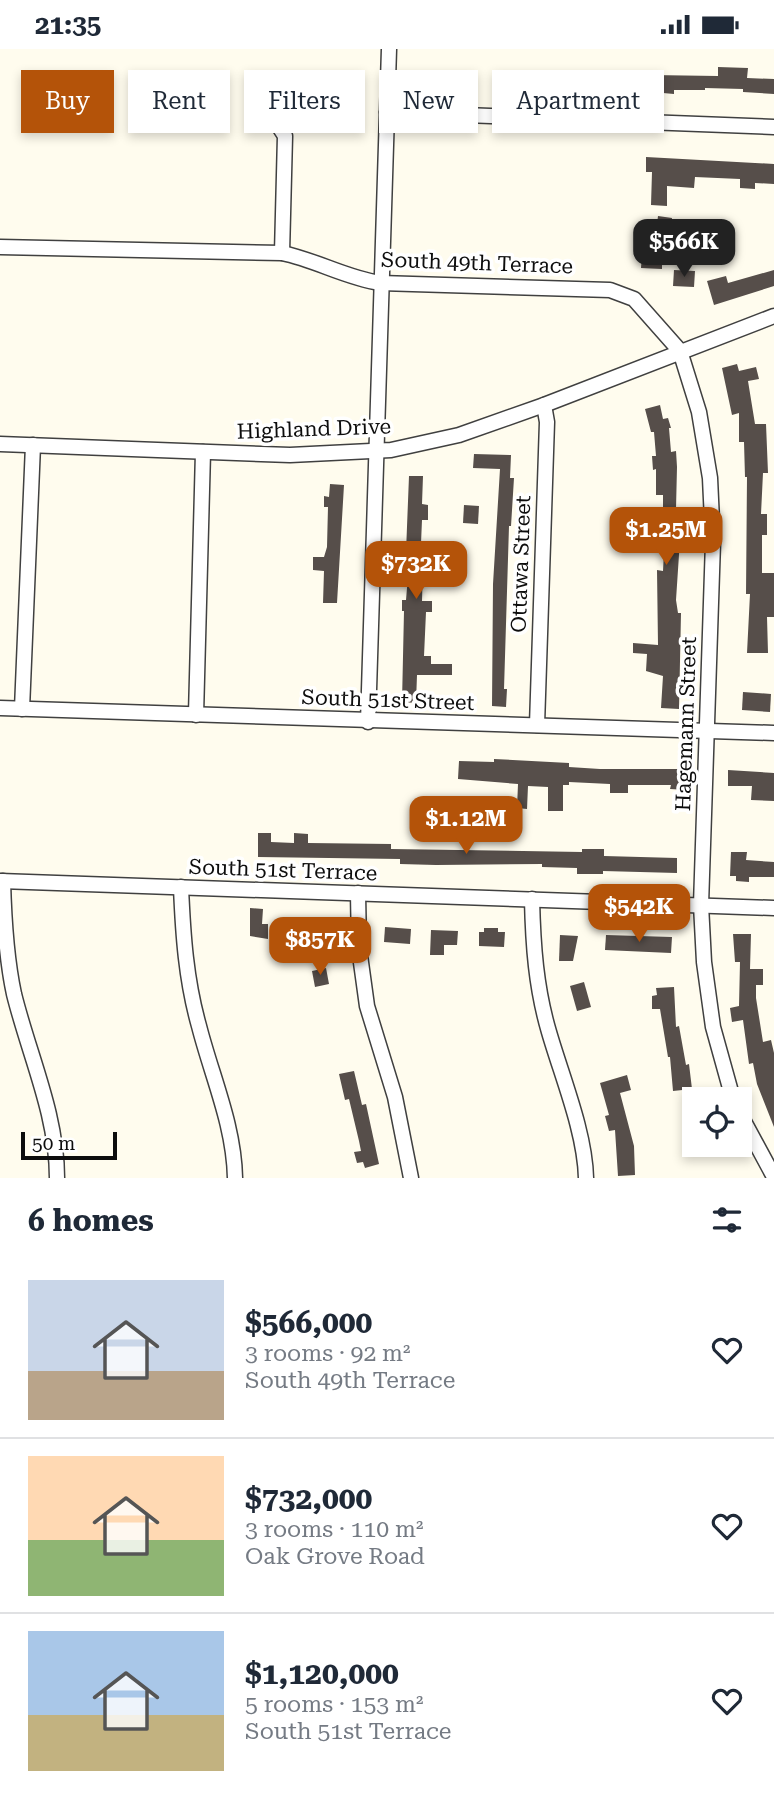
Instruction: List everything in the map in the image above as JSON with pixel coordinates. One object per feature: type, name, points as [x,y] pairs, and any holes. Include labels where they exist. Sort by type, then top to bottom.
[{"type":"street","points":[[388,70],[389,49]]},
{"type":"street","points":[[478,116],[774,127]]},
{"type":"street","points":[[282,253],[283,133]]},
{"type":"street","points":[[368,722],[386,133]]},
{"type":"street","name":"South 49th Terrace","points":[[0,247],[282,253],[304,258],[364,281],[380,283],[610,290],[634,299],[680,351]]},
{"type":"street","name":"Highland Drive","points":[[0,444],[290,455],[375,452],[459,435],[774,316]]},
{"type":"street","name":"Hagemann Street","points":[[680,351],[699,412],[710,478],[713,542],[701,905],[704,962],[713,1027],[730,1087]]},
{"type":"street","name":"Ottawa Street","points":[[537,725],[547,422],[544,405]]},
{"type":"street","points":[[22,709],[33,445]]},
{"type":"street","points":[[197,715],[203,452]]},
{"type":"street","name":"South 51st Street","points":[[0,708],[368,722],[774,733]]},
{"type":"street","points":[[1,881],[5,935],[14,993],[45,1094],[57,1160],[57,1178]]},
{"type":"street","name":"South 51st Terrace","points":[[1,881],[774,908]]},
{"type":"street","points":[[181,887],[184,961],[198,1026],[225,1110],[235,1178]]},
{"type":"street","points":[[358,894],[359,948],[366,1006],[395,1097],[411,1178]]},
{"type":"street","points":[[532,899],[533,958],[548,1030],[571,1101],[586,1178]]},
{"type":"street","points":[[752,1136],[774,1177]]},
{"type":"building","points":[[718,67],[748,68],[747,78],[774,79],[774,94],[743,92],[743,89],[705,88],[674,90],[674,94],[664,93],[664,75],[718,76]]},
{"type":"building","points":[[646,157],[774,164],[774,184],[755,183],[755,189],[740,188],[740,179],[695,177],[694,188],[667,186],[667,206],[651,205],[652,172],[646,172]]},
{"type":"building","points":[[658,216],[672,218],[670,233],[656,231]]},
{"type":"building","points":[[642,254],[662,254],[662,269],[641,268]]},
{"type":"building","points":[[674,270],[695,271],[694,287],[673,286]]},
{"type":"building","points":[[774,270],[774,286],[714,305],[707,281],[726,276],[728,283]]},
{"type":"building","points":[[737,364],[739,371],[756,367],[759,379],[748,381],[755,424],[766,424],[768,473],[763,473],[761,514],[767,514],[767,535],[762,535],[762,573],[774,573],[774,617],[767,617],[768,653],[747,653],[750,594],[746,594],[747,477],[744,442],[739,442],[739,413],[732,415],[722,368]]},
{"type":"building","points":[[660,405],[663,419],[668,418],[671,428],[671,452],[676,451],[676,509],[682,509],[676,600],[678,613],[681,613],[679,709],[661,708],[663,676],[646,671],[647,654],[633,653],[633,643],[658,645],[657,570],[663,571],[665,532],[656,532],[656,517],[663,517],[663,495],[656,495],[656,469],[653,470],[652,456],[656,456],[654,432],[651,432],[645,409]]},
{"type":"building","points":[[474,454],[511,455],[510,478],[514,478],[509,526],[504,689],[507,689],[506,707],[492,706],[493,584],[500,469],[473,468]]},
{"type":"building","points":[[409,476],[423,476],[422,504],[428,505],[428,520],[422,520],[420,567],[423,567],[422,601],[432,601],[432,612],[426,612],[424,656],[431,656],[431,664],[452,664],[452,675],[417,675],[416,703],[402,702],[402,600],[406,600],[410,552],[406,552]]},
{"type":"building","points":[[330,484],[344,485],[337,603],[323,603],[324,571],[313,570],[313,557],[324,557],[327,547],[328,507],[324,507],[324,496],[329,497]]},
{"type":"building","points":[[464,505],[479,506],[478,524],[463,523]]},
{"type":"building","points":[[743,692],[771,694],[770,712],[742,710]]},
{"type":"building","points":[[494,759],[569,763],[569,767],[600,769],[687,769],[686,790],[670,789],[671,785],[628,785],[628,793],[610,793],[610,784],[569,782],[569,785],[563,785],[563,811],[548,811],[548,787],[528,786],[527,809],[517,808],[518,784],[458,779],[459,761],[494,762]]},
{"type":"building","points":[[728,770],[774,773],[774,801],[751,800],[752,786],[728,786]]},
{"type":"building","points":[[258,833],[271,833],[271,842],[294,843],[294,833],[308,834],[308,843],[391,844],[391,849],[582,852],[582,849],[604,849],[604,856],[677,858],[677,873],[603,871],[603,874],[577,874],[577,868],[542,867],[542,864],[436,865],[400,864],[400,859],[258,857]]},
{"type":"building","points":[[731,852],[747,852],[746,860],[774,862],[774,877],[749,877],[749,882],[736,881],[736,876],[730,876]]},
{"type":"building","points":[[250,908],[263,909],[262,924],[268,924],[268,939],[250,936]]},
{"type":"building","points":[[303,925],[330,926],[330,944],[303,943]]},
{"type":"building","points":[[385,927],[411,929],[410,944],[384,942]]},
{"type":"building","points":[[484,928],[498,928],[498,932],[505,932],[504,947],[479,946],[479,932],[484,932]]},
{"type":"building","points":[[431,930],[458,931],[457,945],[444,945],[444,955],[430,955]]},
{"type":"building","points":[[733,934],[751,934],[750,969],[763,969],[763,985],[756,985],[756,998],[763,1042],[771,1040],[774,1053],[774,1127],[757,1084],[753,1063],[749,1064],[743,1020],[732,1022],[730,1008],[739,1006],[740,962],[735,962]]},
{"type":"building","points":[[560,935],[578,936],[573,961],[559,961]]},
{"type":"building","points":[[606,935],[672,937],[671,953],[605,950]]},
{"type":"building","points":[[326,968],[329,984],[315,987],[312,971]]},
{"type":"building","points":[[584,982],[591,1007],[577,1011],[570,986]]},
{"type":"building","points":[[674,987],[676,1027],[679,1026],[686,1065],[689,1064],[692,1087],[682,1087],[682,1090],[673,1091],[670,1057],[660,1009],[652,1009],[652,996],[657,995],[656,988]]},
{"type":"building","points":[[354,1071],[362,1105],[366,1104],[379,1164],[365,1168],[363,1162],[357,1163],[354,1152],[361,1151],[359,1141],[349,1099],[345,1100],[339,1074]]},
{"type":"building","points":[[627,1075],[631,1090],[620,1093],[634,1146],[635,1175],[618,1176],[615,1130],[609,1131],[605,1116],[609,1115],[600,1083]]}]
